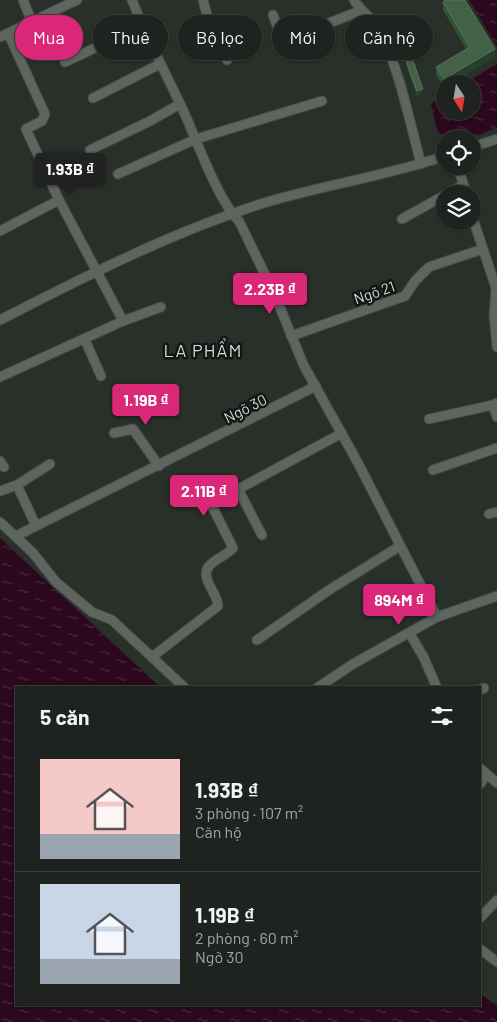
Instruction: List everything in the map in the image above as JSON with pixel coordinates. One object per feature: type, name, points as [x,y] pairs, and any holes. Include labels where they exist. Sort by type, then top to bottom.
[{"type":"street","points":[[23,0],[29,15]]},
{"type":"street","points":[[46,15],[77,0]]},
{"type":"street","points":[[132,0],[138,15]]},
{"type":"street","points":[[203,0],[207,15]]},
{"type":"street","points":[[354,0],[360,11],[380,31],[400,84],[421,164]]},
{"type":"street","points":[[335,21],[360,11]]},
{"type":"street","points":[[4,35],[45,114],[42,121],[26,129],[59,200],[98,270],[123,321]]},
{"type":"street","points":[[65,62],[93,49]]},
{"type":"street","points":[[158,60],[233,215],[239,221],[274,293],[291,336],[436,618]]},
{"type":"street","points":[[93,98],[160,64]]},
{"type":"street","points":[[118,174],[196,139],[322,101]]},
{"type":"street","points":[[90,150],[127,133],[180,104]]},
{"type":"street","points":[[481,144],[497,139]]},
{"type":"street","points":[[0,320],[153,244],[265,203],[436,159]]},
{"type":"street","points":[[0,231],[59,200]]},
{"type":"street","points":[[402,219],[436,200]]},
{"type":"street","points":[[477,230],[496,288],[494,315],[497,346]]},
{"type":"street","name":"Ngõ 21","points":[[291,336],[405,296],[415,281],[430,267],[483,249]]},
{"type":"street","points":[[0,377],[85,340],[123,321],[161,307]]},
{"type":"street","points":[[85,340],[101,376]]},
{"type":"street","name":"Ngõ 30","points":[[16,536],[160,466],[316,386]]},
{"type":"street","points":[[428,419],[495,404],[497,416]]},
{"type":"street","points":[[114,433],[133,429],[160,466]]},
{"type":"street","points":[[152,657],[218,606],[206,576],[207,570],[211,564],[232,549],[233,546],[211,505],[342,433]]},
{"type":"street","points":[[432,470],[497,448]]},
{"type":"street","points":[[0,491],[17,485],[50,464]]},
{"type":"street","points":[[17,485],[36,526]]},
{"type":"street","points":[[238,489],[262,535]]},
{"type":"street","points":[[0,522],[16,536],[56,582],[92,612],[112,620],[183,686]]},
{"type":"street","points":[[257,640],[329,590],[400,546]]},
{"type":"street","points":[[320,686],[353,664],[436,618],[497,596]]},
{"type":"street","points":[[410,634],[436,686]]},
{"type":"street","points":[[483,772],[497,783]]},
{"type":"street","points":[[481,917],[497,900]]},
{"type":"street","points":[[481,950],[497,962]]},
{"type":"water","points":[[469,0],[497,0],[497,47]]},
{"type":"water","points":[[497,64],[497,127],[481,134],[481,130],[437,130],[431,104],[436,101],[436,120],[481,120],[481,75],[478,75]]},
{"type":"water","points":[[0,538],[159,686],[15,686],[15,1006],[481,1006],[481,994],[497,1006],[497,1022],[0,1022]]},
{"type":"building","points":[[446,0],[465,0],[495,49],[451,75],[441,75],[436,67],[470,47],[443,2]]},
{"type":"building","points":[[406,60],[413,60],[423,89],[417,91]]},
{"type":"district","name":"LA PHẨM","points":[[203,350]]}]
